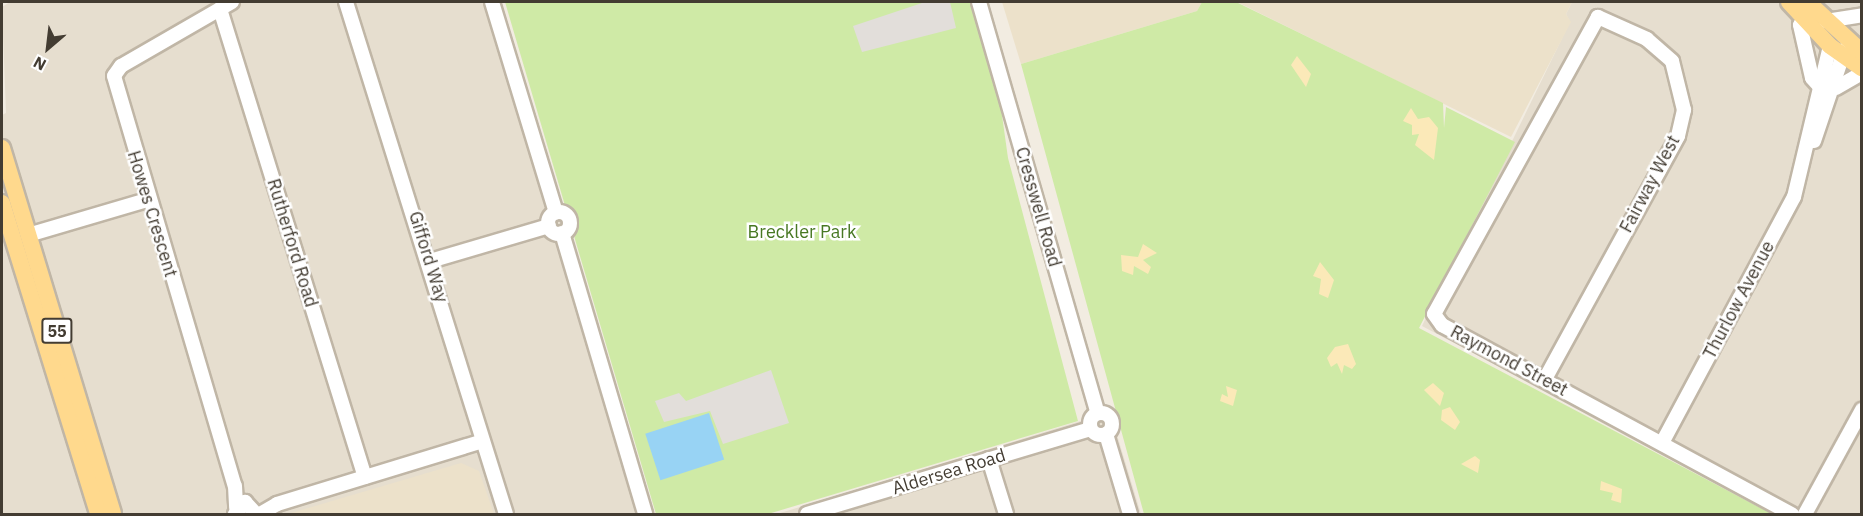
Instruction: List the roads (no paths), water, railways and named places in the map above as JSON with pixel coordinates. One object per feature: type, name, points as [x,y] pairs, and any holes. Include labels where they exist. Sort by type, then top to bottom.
[{"type":"main road","points":[[1789,2],[1804,19],[1836,41],[1862,52]]},
{"type":"main road","points":[[1808,2],[1826,21],[1844,58],[1862,71]]},
{"type":"main road","name":"55","points":[[2,148],[6,192],[81,434],[113,514]]},
{"type":"main road","name":"55","points":[[6,192],[28,235],[81,434],[98,514]]},
{"type":"street","name":"Gifford Way","points":[[346,2],[430,261],[506,514]]},
{"type":"street","points":[[492,2],[556,213],[569,220],[562,233],[645,514]]},
{"type":"street","name":"Cresswell Road","points":[[978,2],[1098,413],[1112,420],[1106,434],[1131,514]]},
{"type":"street","name":"Howes Crescent","points":[[226,5],[122,66],[114,76],[147,200],[243,511]]},
{"type":"street","name":"Rutherford Road","points":[[226,5],[365,477]]},
{"type":"street","points":[[1826,21],[1862,15]]},
{"type":"street","name":"Fairway West","points":[[1545,379],[1678,135],[1684,110],[1672,61],[1647,39],[1598,17]]},
{"type":"street","name":"Raymond Street","points":[[1598,17],[1434,314],[1442,325],[1792,514]]},
{"type":"street","points":[[1804,19],[1800,25],[1812,78],[1828,88],[1862,71]]},
{"type":"street","name":"Thurlow Avenue","points":[[1662,443],[1794,197],[1828,88],[1836,41]]},
{"type":"street","name":"Thurlow Avenue","points":[[1828,88],[1844,58]]},
{"type":"street","points":[[28,235],[147,200]]},
{"type":"street","points":[[549,226],[556,213]]},
{"type":"street","points":[[430,261],[549,226],[562,233]]},
{"type":"street","points":[[1805,514],[1862,410]]},
{"type":"street","points":[[1098,413],[1091,429],[1106,434]]},
{"type":"street","name":"Aldersea Road","points":[[807,514],[1091,429]]},
{"type":"street","points":[[243,511],[277,504],[483,441]]},
{"type":"street","points":[[989,459],[1006,514]]},
{"type":"water","points":[[709,413],[724,460],[660,480],[645,434]]},
{"type":"park label","name":"Breckler Park","points":[[802,232]]}]
